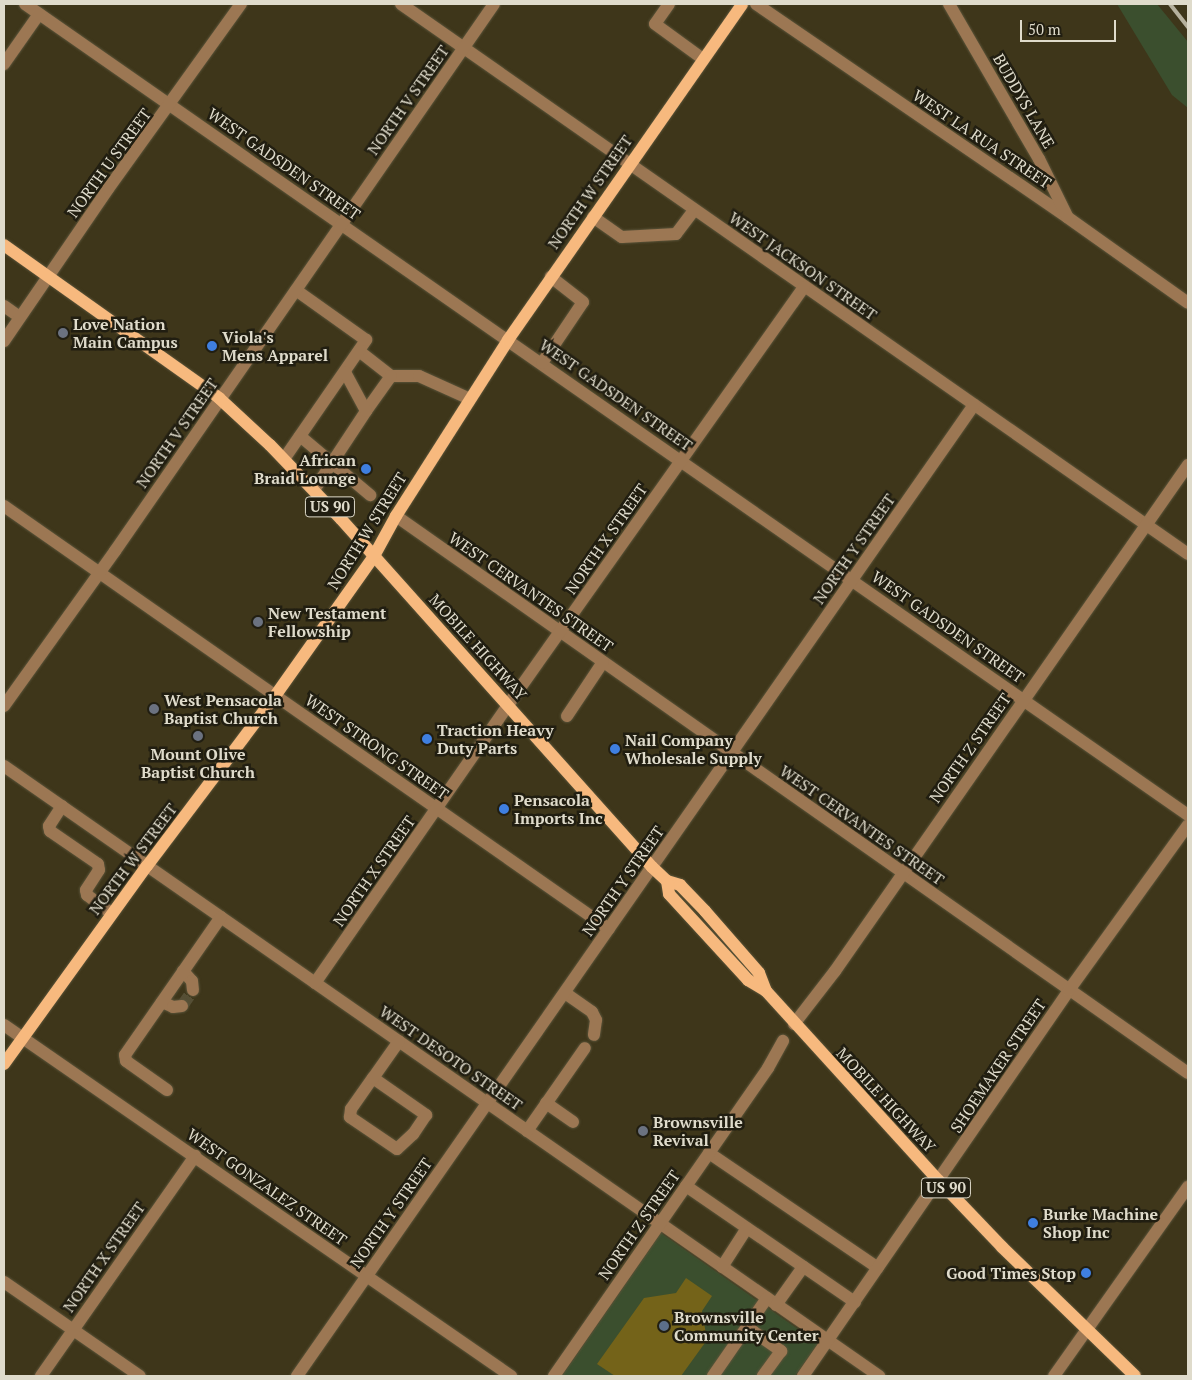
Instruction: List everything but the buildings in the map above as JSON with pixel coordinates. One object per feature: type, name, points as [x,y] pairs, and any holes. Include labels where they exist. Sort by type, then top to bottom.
[{"type":"main road","name":"NORTH W STREET","points":[[4,1064],[147,866],[275,696],[374,556],[396,516],[508,340],[742,4]]},
{"type":"main road","name":"US 90","points":[[4,245],[219,398],[284,459]]},
{"type":"main road","name":"MOBILE HIGHWAY","points":[[284,459],[374,556],[652,867],[667,881],[669,894],[693,921],[748,980],[766,991],[794,1024],[939,1181],[1135,1376]]},
{"type":"street","name":"WEST GADSDEN STREET","points":[[24,4],[542,363],[1188,815]]},
{"type":"street","name":"NORTH U STREET","points":[[4,341],[48,275],[171,105],[241,4]]},
{"type":"street","name":"WEST JACKSON STREET","points":[[401,4],[1188,554]]},
{"type":"street","name":"NORTH V STREET","points":[[4,706],[494,4]]},
{"type":"street","points":[[669,4],[655,24],[703,59]]},
{"type":"street","name":"WEST LA RUA STREET","points":[[756,4],[1068,217],[1188,303]]},
{"type":"street","name":"BUDDYS LANE","points":[[950,4],[1039,159],[1068,217]]},
{"type":"street","points":[[4,64],[39,14]]},
{"type":"street","points":[[593,217],[622,237],[676,234],[694,210]]},
{"type":"street","points":[[542,363],[583,302],[551,277]]},
{"type":"street","name":"NORTH X STREET","points":[[315,983],[508,705],[804,287]]},
{"type":"street","points":[[284,459],[366,340],[296,290]]},
{"type":"street","points":[[4,306],[20,317]]},
{"type":"street","points":[[359,351],[391,376],[418,376],[470,399]]},
{"type":"street","points":[[345,372],[366,411]]},
{"type":"street","points":[[314,490],[391,376]]},
{"type":"street","name":"NORTH Y STREET","points":[[297,1376],[974,405]]},
{"type":"street","points":[[300,436],[370,495]]},
{"type":"street","name":"NORTH Z STREET","points":[[794,1024],[836,971],[1188,465]]},
{"type":"street","name":"WEST STRONG STREET","points":[[4,506],[609,929]]},
{"type":"street","name":"WEST CERVANTES STREET","points":[[396,516],[1188,1073]]},
{"type":"street","points":[[567,716],[603,662]]},
{"type":"street","name":"WEST DESOTO STREET","points":[[4,766],[879,1376]]},
{"type":"street","points":[[62,806],[49,826],[50,831],[98,864],[99,870],[86,890],[87,895],[112,914]]},
{"type":"street","name":"SHOEMAKER STREET","points":[[803,1376],[1069,990],[1188,825]]},
{"type":"street","points":[[167,1090],[124,1058],[221,917]]},
{"type":"street","points":[[183,971],[192,981],[193,990]]},
{"type":"street","points":[[565,993],[592,1012],[596,1020],[594,1035]]},
{"type":"street","points":[[162,1002],[173,1007],[182,1006]]},
{"type":"street","name":"WEST GONZALEZ STREET","points":[[4,1025],[511,1376]]},
{"type":"street","points":[[373,1078],[426,1115],[413,1134],[397,1149],[350,1116],[351,1109],[399,1041]]},
{"type":"street","name":"NORTH Z STREET","points":[[554,1376],[768,1068],[783,1041]]},
{"type":"street","points":[[527,1131],[585,1048]]},
{"type":"street","points":[[546,1103],[573,1122]]},
{"type":"street","points":[[709,1153],[878,1268]]},
{"type":"street","name":"NORTH X STREET","points":[[41,1376],[194,1156]]},
{"type":"street","points":[[686,1186],[855,1302]]},
{"type":"street","points":[[1054,1376],[1188,1187]]},
{"type":"street","points":[[722,1267],[747,1228]]},
{"type":"street","points":[[713,1376],[747,1327],[803,1266]]},
{"type":"street","points":[[4,1282],[140,1376]]},
{"type":"street","points":[[747,1327],[781,1351],[763,1376]]},
{"type":"green space","points":[[1117,4],[1157,4],[1188,42],[1188,108],[1172,95]]},
{"type":"green space","points":[[661,1233],[818,1343],[795,1376],[562,1376]]},
{"type":"tunnel","points":[[182,1006],[193,990]]},
{"type":"railway","points":[[1170,4],[1188,27]]},
{"type":"place","name":"Love Nation Main Campus","points":[[63,333]]},
{"type":"place","name":"Viola's Mens Apparel","points":[[212,346]]},
{"type":"place","name":"African Braid Lounge","points":[[366,469]]},
{"type":"place","name":"New Testament Fellowship","points":[[258,622]]},
{"type":"place","name":"West Pensacola Baptist Church","points":[[154,709]]},
{"type":"place","name":"Mount Olive Baptist Church","points":[[198,736]]},
{"type":"place","name":"Traction Heavy Duty Parts","points":[[427,739]]},
{"type":"place","name":"Nail Company Wholesale Supply","points":[[615,749]]},
{"type":"place","name":"Pensacola Imports Inc","points":[[504,809]]},
{"type":"place","name":"Brownsville Revival","points":[[643,1131]]},
{"type":"place","name":"Burke Machine Shop Inc","points":[[1033,1223]]},
{"type":"place","name":"Good Times Stop","points":[[1086,1273]]},
{"type":"place","name":"Brownsville Community Center","points":[[664,1326]]}]
